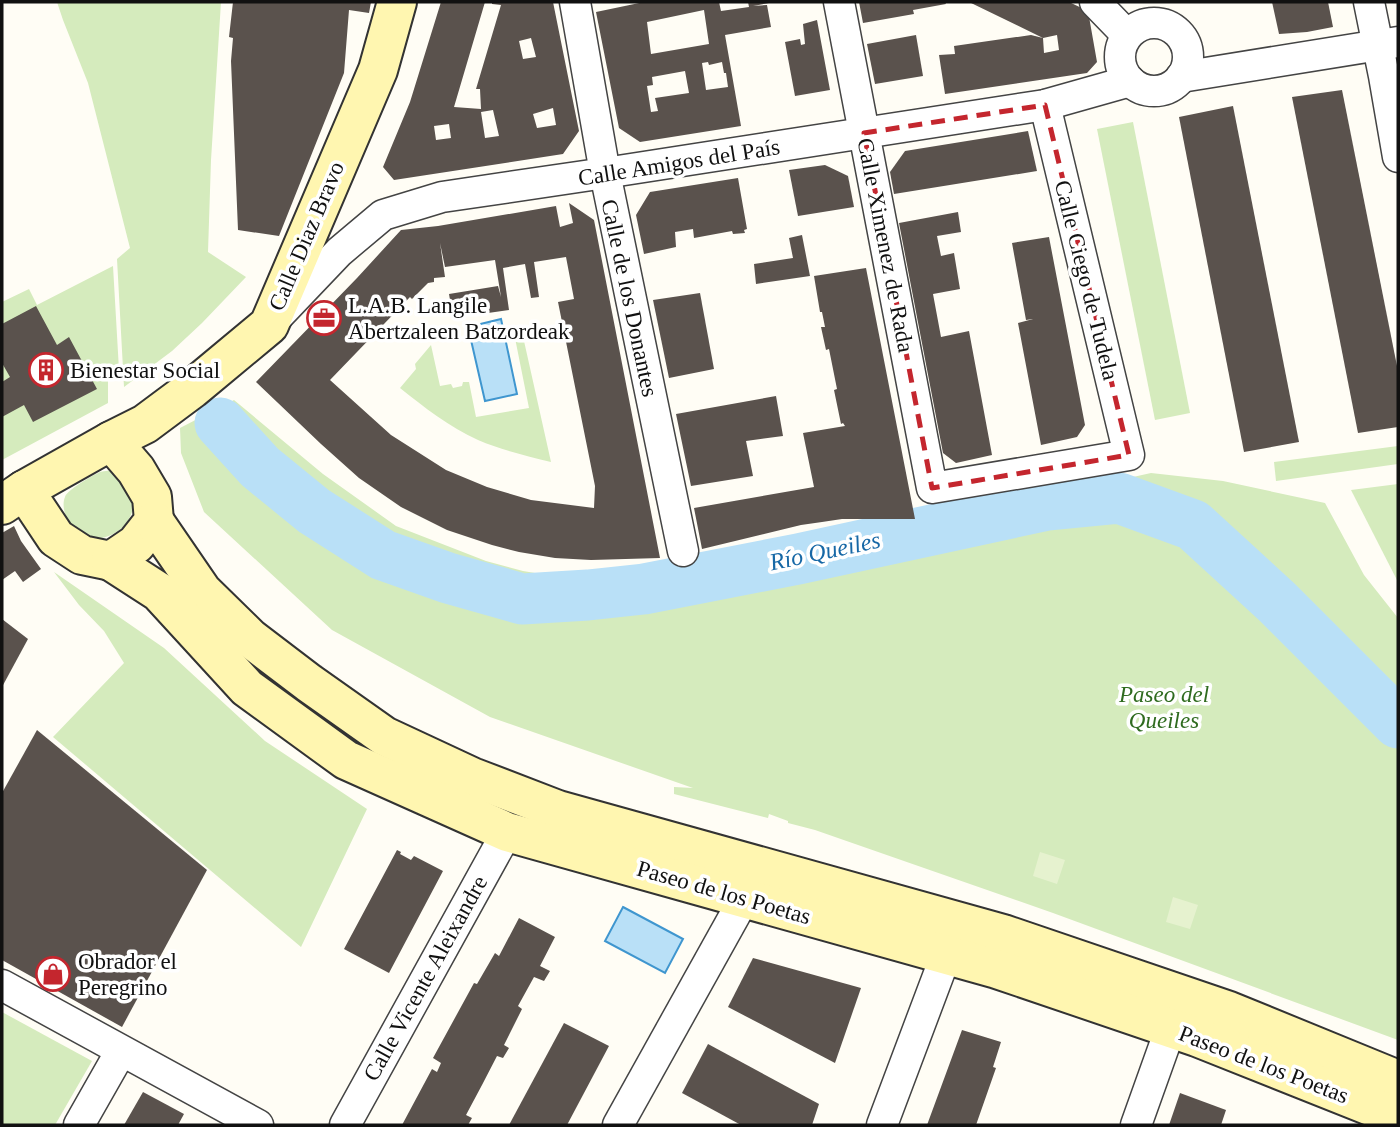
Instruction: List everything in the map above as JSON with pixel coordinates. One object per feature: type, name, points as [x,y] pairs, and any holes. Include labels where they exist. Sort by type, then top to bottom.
[{"type":"street","name":"Calle Diaz Bravo","points":[[13,498],[145,424],[270,325],[378,69],[397,2]]},
{"type":"street","name":"Calle de los Donantes","points":[[575,2],[605,173],[683,551]]},
{"type":"street","name":"Calle Ximenez de Rada","points":[[839,2],[932,488]]},
{"type":"street","points":[[1095,2],[1130,21],[1167,25],[1180,34],[1187,48],[1187,63],[1181,77],[1170,87],[1157,91],[1142,89],[1122,71],[1119,59],[1121,46],[1130,21]]},
{"type":"street","points":[[1370,2],[1388,44],[1398,157]]},
{"type":"street","points":[[1181,77],[1388,44]]},
{"type":"street","name":"Calle Amigos del País","points":[[270,325],[339,253],[383,215],[442,197],[1045,105],[1130,81]]},
{"type":"street","name":"Calle Ciego de Tudela","points":[[932,488],[1129,455],[1045,105]]},
{"type":"street","name":"Paseo de los Poetas","points":[[111,441],[136,470],[152,497],[155,521],[202,591],[250,638],[309,684],[384,736],[472,777],[558,810],[1003,934],[1229,1011],[1390,1109]]},
{"type":"street","name":"Paseo de los Poetas","points":[[13,498],[56,538],[82,555],[111,561],[159,593],[247,688],[346,760],[507,832],[997,969],[1171,1027],[1390,1109]]},
{"type":"street","points":[[111,561],[136,544],[155,521]]},
{"type":"street","name":"Calle Vicente Aleixandre","points":[[345,1125],[507,832]]},
{"type":"street","points":[[618,1125],[745,897]]},
{"type":"street","points":[[882,1125],[946,955]]},
{"type":"street","points":[[2,985],[258,1125]]},
{"type":"street","points":[[1136,1125],[1171,1027]]},
{"type":"street","points":[[79,1125],[121,1051]]},
{"type":"highlighted area","points":[[1045,105],[1129,455],[932,488],[864,133]]},
{"type":"green space","points":[[57,2],[221,2],[208,252],[246,277],[172,351],[124,387],[117,259],[130,248],[88,83]]},
{"type":"green space","points":[[1133,122],[1190,413],[1155,420],[1097,129]]},
{"type":"green space","points":[[113,266],[119,370],[108,371],[108,403],[2,460],[2,302],[29,289],[37,305]]},
{"type":"green space","points":[[522,332],[551,462],[514,453],[467,435],[400,388],[431,345],[440,386],[451,384],[453,388],[462,386],[463,382],[469,382],[476,417],[529,408],[514,333]]},
{"type":"green space","name":"Paseo del Queiles","points":[[234,400],[323,474],[396,526],[486,561],[565,578],[652,573],[680,567],[706,555],[843,526],[922,524],[1151,473],[1223,481],[1325,503],[1364,575],[1398,618],[1398,1040],[1053,913],[788,823],[769,814],[768,818],[674,794],[674,787],[693,788],[490,717],[332,630],[204,512],[181,453],[180,428]]},
{"type":"green space","points":[[1398,446],[1398,464],[1276,481],[1274,462]]},
{"type":"green space","points":[[111,470],[128,484],[133,497],[132,510],[119,530],[108,536],[84,536],[68,521],[64,509],[65,497],[86,479]]},
{"type":"green space","points":[[1398,484],[1398,582],[1351,490]]},
{"type":"green space","points":[[54,572],[164,648],[265,741],[367,809],[301,947],[53,737],[124,663],[104,631],[79,605]]},
{"type":"green space","points":[[1040,852],[1065,860],[1057,884],[1033,876]]},
{"type":"green space","points":[[1173,897],[1198,905],[1190,929],[1166,922]]},
{"type":"green space","points":[[2,1012],[92,1061],[55,1125],[2,1125]]},
{"type":"water","points":[[501,319],[517,394],[485,401],[468,327]]},
{"type":"water","points":[[623,907],[683,939],[665,973],[605,941]]},
{"type":"building","points":[[233,2],[371,2],[369,13],[349,10],[344,73],[279,236],[238,230],[231,61],[233,38],[229,37]]},
{"type":"building","points":[[441,2],[485,2],[454,107],[481,109],[480,89],[476,89],[501,5],[492,2],[553,2],[579,131],[563,154],[394,180],[383,167],[410,102]],"holes":[[[531,38],[536,57],[523,59],[519,41]],[[553,108],[556,125],[537,128],[533,114]],[[493,110],[499,136],[485,138],[481,112]],[[449,124],[451,138],[436,140],[434,126]]]},
{"type":"building","points":[[644,2],[719,2],[721,11],[749,7],[748,2],[769,2],[753,6],[767,5],[771,27],[725,35],[741,126],[640,142],[619,128],[596,12]],"holes":[[[704,10],[709,44],[651,54],[647,22]],[[708,62],[709,65],[722,62],[728,87],[706,90],[702,63]],[[685,71],[689,93],[655,98],[658,111],[651,112],[647,86],[653,85],[652,77]]]},
{"type":"building","points":[[859,2],[946,4],[913,10],[914,14],[863,23]]},
{"type":"building","points":[[969,2],[1069,2],[1088,11],[1097,62],[1087,73],[945,94],[939,55],[955,54],[954,46],[1031,35],[1043,38]],"holes":[[[1057,35],[1059,50],[1044,53],[1043,38]]]},
{"type":"building","points":[[1272,2],[1328,2],[1333,27],[1279,34]]},
{"type":"building","points":[[817,20],[830,90],[795,96],[785,42],[800,39],[801,45],[805,44],[803,24]]},
{"type":"building","points":[[916,35],[923,76],[875,84],[867,44]]},
{"type":"building","points":[[1342,90],[1398,371],[1398,427],[1358,433],[1292,97]]},
{"type":"building","points":[[1233,106],[1299,442],[1244,452],[1179,117]]},
{"type":"building","points":[[1028,131],[1037,171],[894,194],[890,172],[905,151]]},
{"type":"building","points":[[825,165],[848,176],[854,207],[798,216],[789,170]]},
{"type":"building","points":[[738,178],[747,229],[744,230],[745,233],[733,234],[732,231],[694,238],[693,229],[675,232],[676,247],[644,254],[636,215],[650,192]]},
{"type":"building","points":[[569,203],[594,220],[660,558],[555,558],[492,545],[447,530],[401,507],[359,478],[256,382],[401,230],[556,206],[560,227],[573,223]],"holes":[[[440,243],[445,267],[495,260],[501,297],[498,286],[449,294],[453,318],[509,310],[503,268],[525,264],[531,298],[539,297],[534,262],[566,257],[574,299],[558,302],[595,486],[594,508],[531,500],[487,487],[446,470],[391,435],[330,380],[410,297],[412,299],[428,283],[434,282],[434,278],[445,277]]]},
{"type":"building","points":[[958,212],[961,232],[937,236],[941,256],[954,253],[960,289],[933,294],[941,337],[969,331],[992,455],[956,463],[943,453],[899,223]]},
{"type":"building","points":[[802,235],[810,276],[756,284],[754,264],[793,258],[789,238]]},
{"type":"building","points":[[1049,237],[1085,425],[1077,437],[1041,445],[1018,323],[1033,319],[1026,320],[1012,243]]},
{"type":"building","points":[[866,268],[915,519],[842,519],[801,525],[702,549],[694,508],[814,487],[803,433],[845,426],[841,424],[834,390],[837,389],[829,349],[826,350],[821,327],[825,327],[814,276]]},
{"type":"building","points":[[700,293],[714,369],[669,378],[653,300]]},
{"type":"building","name":"Bienestar Social","points":[[36,306],[57,345],[69,337],[97,389],[33,422],[24,405],[2,417],[2,382],[10,377],[2,363],[2,324]]},
{"type":"building","points":[[776,396],[783,436],[746,441],[753,476],[691,486],[676,414]]},
{"type":"building","points":[[14,526],[41,569],[23,582],[15,571],[2,580],[2,533]]},
{"type":"building","points":[[2,619],[28,639],[2,687]]},
{"type":"building","points":[[37,730],[207,870],[122,1027],[2,960],[2,793]]},
{"type":"building","points":[[397,850],[411,860],[414,856],[443,871],[389,973],[344,949]]},
{"type":"building","points":[[519,918],[555,937],[540,966],[550,971],[544,981],[534,977],[518,1006],[522,1009],[504,1045],[509,1048],[503,1058],[497,1056],[466,1115],[472,1118],[468,1125],[402,1125],[432,1069],[437,1072],[441,1063],[433,1058],[474,983],[477,984],[495,953],[499,956]]},
{"type":"building","points":[[753,958],[861,988],[835,1063],[728,1007]]},
{"type":"building","points":[[564,1023],[609,1046],[567,1125],[509,1125]]},
{"type":"building","points":[[962,1030],[1001,1042],[993,1067],[996,1068],[976,1125],[927,1125]]},
{"type":"building","points":[[708,1044],[819,1104],[812,1125],[741,1125],[682,1093]]},
{"type":"building","points":[[143,1092],[184,1114],[178,1125],[124,1125]]},
{"type":"building","points":[[1180,1093],[1226,1110],[1221,1125],[1169,1125]]},
{"type":"waterway","name":"Río Queiles","points":[[220,423],[260,467],[314,511],[383,555],[448,578],[522,599],[644,589],[1047,505],[1119,498],[1193,525],[1277,602],[1398,723]]},
{"type":"place","name":"L.A.B. Langile Abertzaleen Batzordeak","points":[[324,318]]},
{"type":"place","name":"Bienestar Social","points":[[46,370]]},
{"type":"place","name":"Obrador el Peregrino","points":[[53,974]]}]
